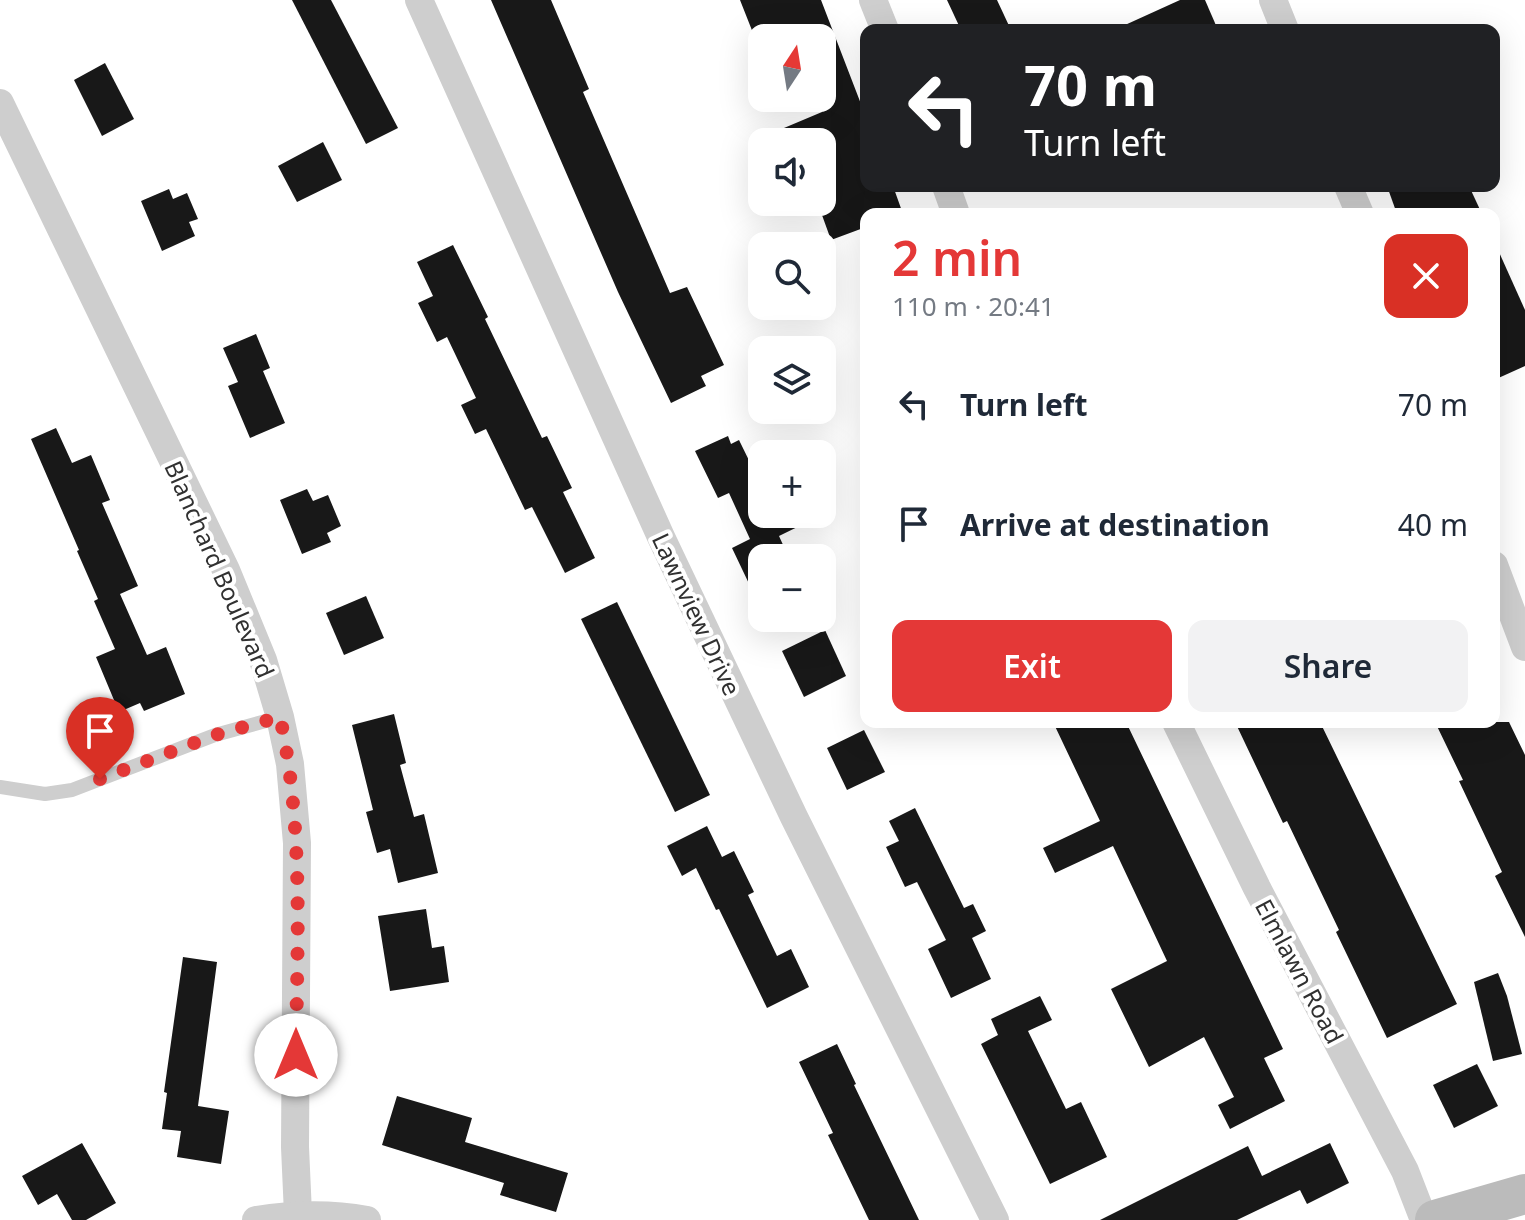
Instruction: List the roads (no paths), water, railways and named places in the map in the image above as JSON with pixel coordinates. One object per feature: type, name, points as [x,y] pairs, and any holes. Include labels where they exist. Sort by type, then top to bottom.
[{"type":"main road","points":[[1435,1220],[1525,1194]]},
{"type":"street","name":"Lawnview Drive","points":[[419,0],[655,525],[794,817],[995,1220]]},
{"type":"street","points":[[873,0],[883,24]]},
{"type":"street","points":[[1273,0],[1283,24]]},
{"type":"street","name":"Blanchard Boulevard","points":[[0,103],[226,570],[263,660],[280,717],[290,764],[296,829],[295,1147],[298,1214]]},
{"type":"street","points":[[1500,581],[1525,647]]},
{"type":"street","name":"Elmlawn Road","points":[[1179,728],[1257,888],[1405,1171],[1424,1220]]},
{"type":"street","points":[[256,1220],[298,1214],[367,1220]]},
{"type":"lane","points":[[0,787],[45,794],[72,790],[215,735],[280,717]]}]
